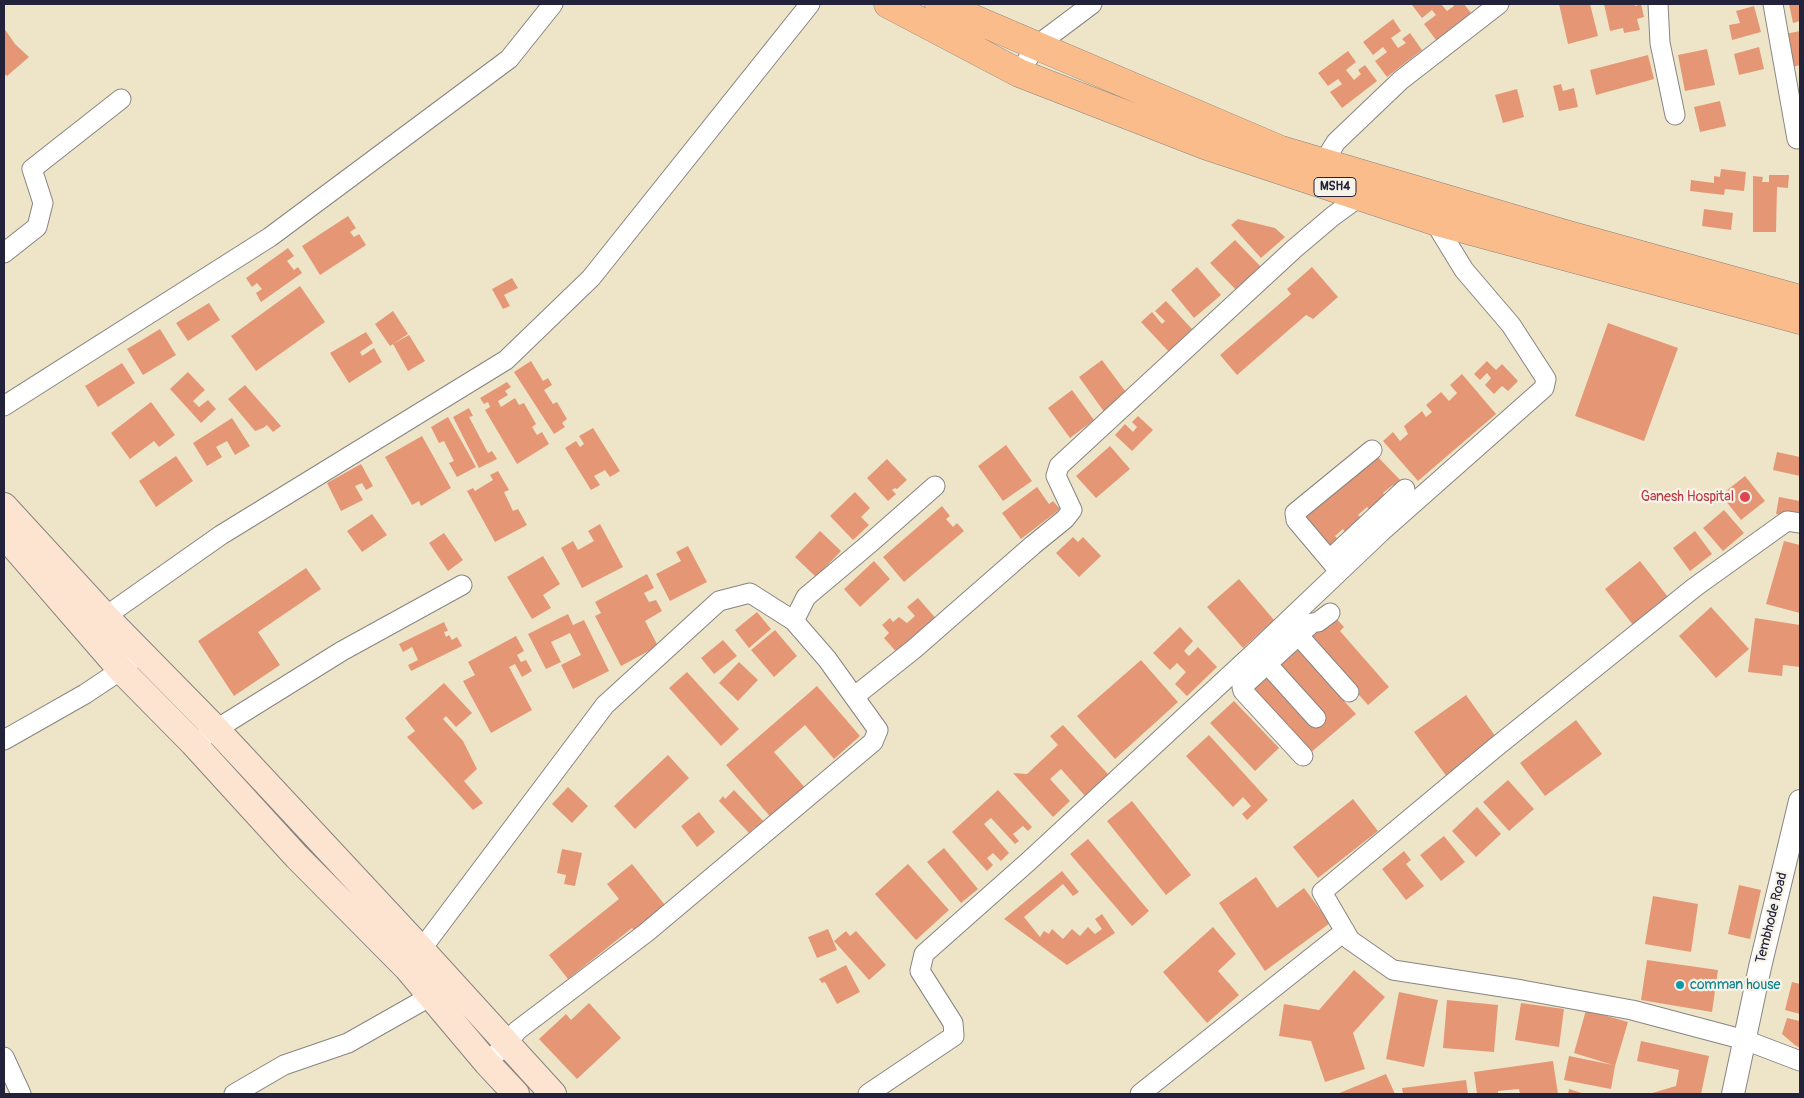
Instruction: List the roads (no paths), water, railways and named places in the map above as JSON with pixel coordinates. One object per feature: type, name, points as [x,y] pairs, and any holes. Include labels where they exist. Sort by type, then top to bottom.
[{"type":"main road","name":"MSH4","points":[[888,4],[1019,73],[1207,146],[1800,299]]},
{"type":"main road","name":"MSH4","points":[[939,4],[1281,150],[1323,163],[1434,221],[1800,320]]},
{"type":"main road","points":[[4,506],[95,624],[120,670],[193,744],[297,857],[414,959]]},
{"type":"main road","points":[[4,535],[95,624],[140,652],[216,730],[440,988],[506,1043],[553,1094]]},
{"type":"main road","points":[[440,988],[487,1064],[516,1094]]},
{"type":"street","points":[[4,406],[270,237],[509,59],[553,4]]},
{"type":"street","points":[[95,624],[221,535],[506,360],[591,278],[810,4]]},
{"type":"street","points":[[1019,73],[1036,46],[1092,4]]},
{"type":"street","points":[[1323,163],[1336,142],[1402,80],[1499,4]]},
{"type":"street","points":[[1658,4],[1660,43],[1675,115]]},
{"type":"street","points":[[1773,4],[1798,139]]},
{"type":"street","points":[[4,253],[37,227],[43,204],[32,169],[122,99]]},
{"type":"street","points":[[855,696],[914,649],[1065,519],[1072,510],[1056,476],[1059,466],[1294,249],[1370,188]]},
{"type":"street","points":[[868,1094],[954,1036],[953,1023],[920,971],[924,954],[1262,657],[1292,628],[1334,565],[1375,527],[1544,388],[1546,379],[1511,325],[1464,270],[1434,221]]},
{"type":"street","points":[[1334,565],[1296,520],[1295,513],[1372,450]]},
{"type":"street","points":[[794,621],[806,596],[936,486]]},
{"type":"street","points":[[1375,527],[1405,489]]},
{"type":"street","points":[[1800,524],[1787,521],[1695,587],[1496,747],[1322,892],[1350,940],[1393,970],[1522,990],[1632,1010],[1745,1040],[1800,1061]]},
{"type":"street","points":[[193,744],[342,650],[462,585]]},
{"type":"street","points":[[414,959],[605,705],[719,601],[750,593],[794,621],[827,659],[855,696],[878,730],[873,742],[647,932],[518,1030],[487,1064]]},
{"type":"street","points":[[1292,628],[1318,622],[1330,613]]},
{"type":"street","points":[[1292,628],[1349,692]]},
{"type":"street","points":[[4,740],[85,694],[120,670],[140,652]]},
{"type":"street","points":[[1262,657],[1316,718]]},
{"type":"street","points":[[1262,657],[1242,687],[1243,691],[1303,756]]},
{"type":"street","name":"Tembhode Road","points":[[1734,1094],[1760,967],[1800,801]]},
{"type":"street","points":[[1140,1094],[1345,931]]},
{"type":"street","points":[[234,1094],[284,1064],[348,1043],[440,988]]},
{"type":"street","points":[[4,1057],[21,1094]]},
{"type":"place","name":"Ganesh Hospital","points":[[1745,497]]},
{"type":"place","name":"comman house","points":[[1680,985]]}]
